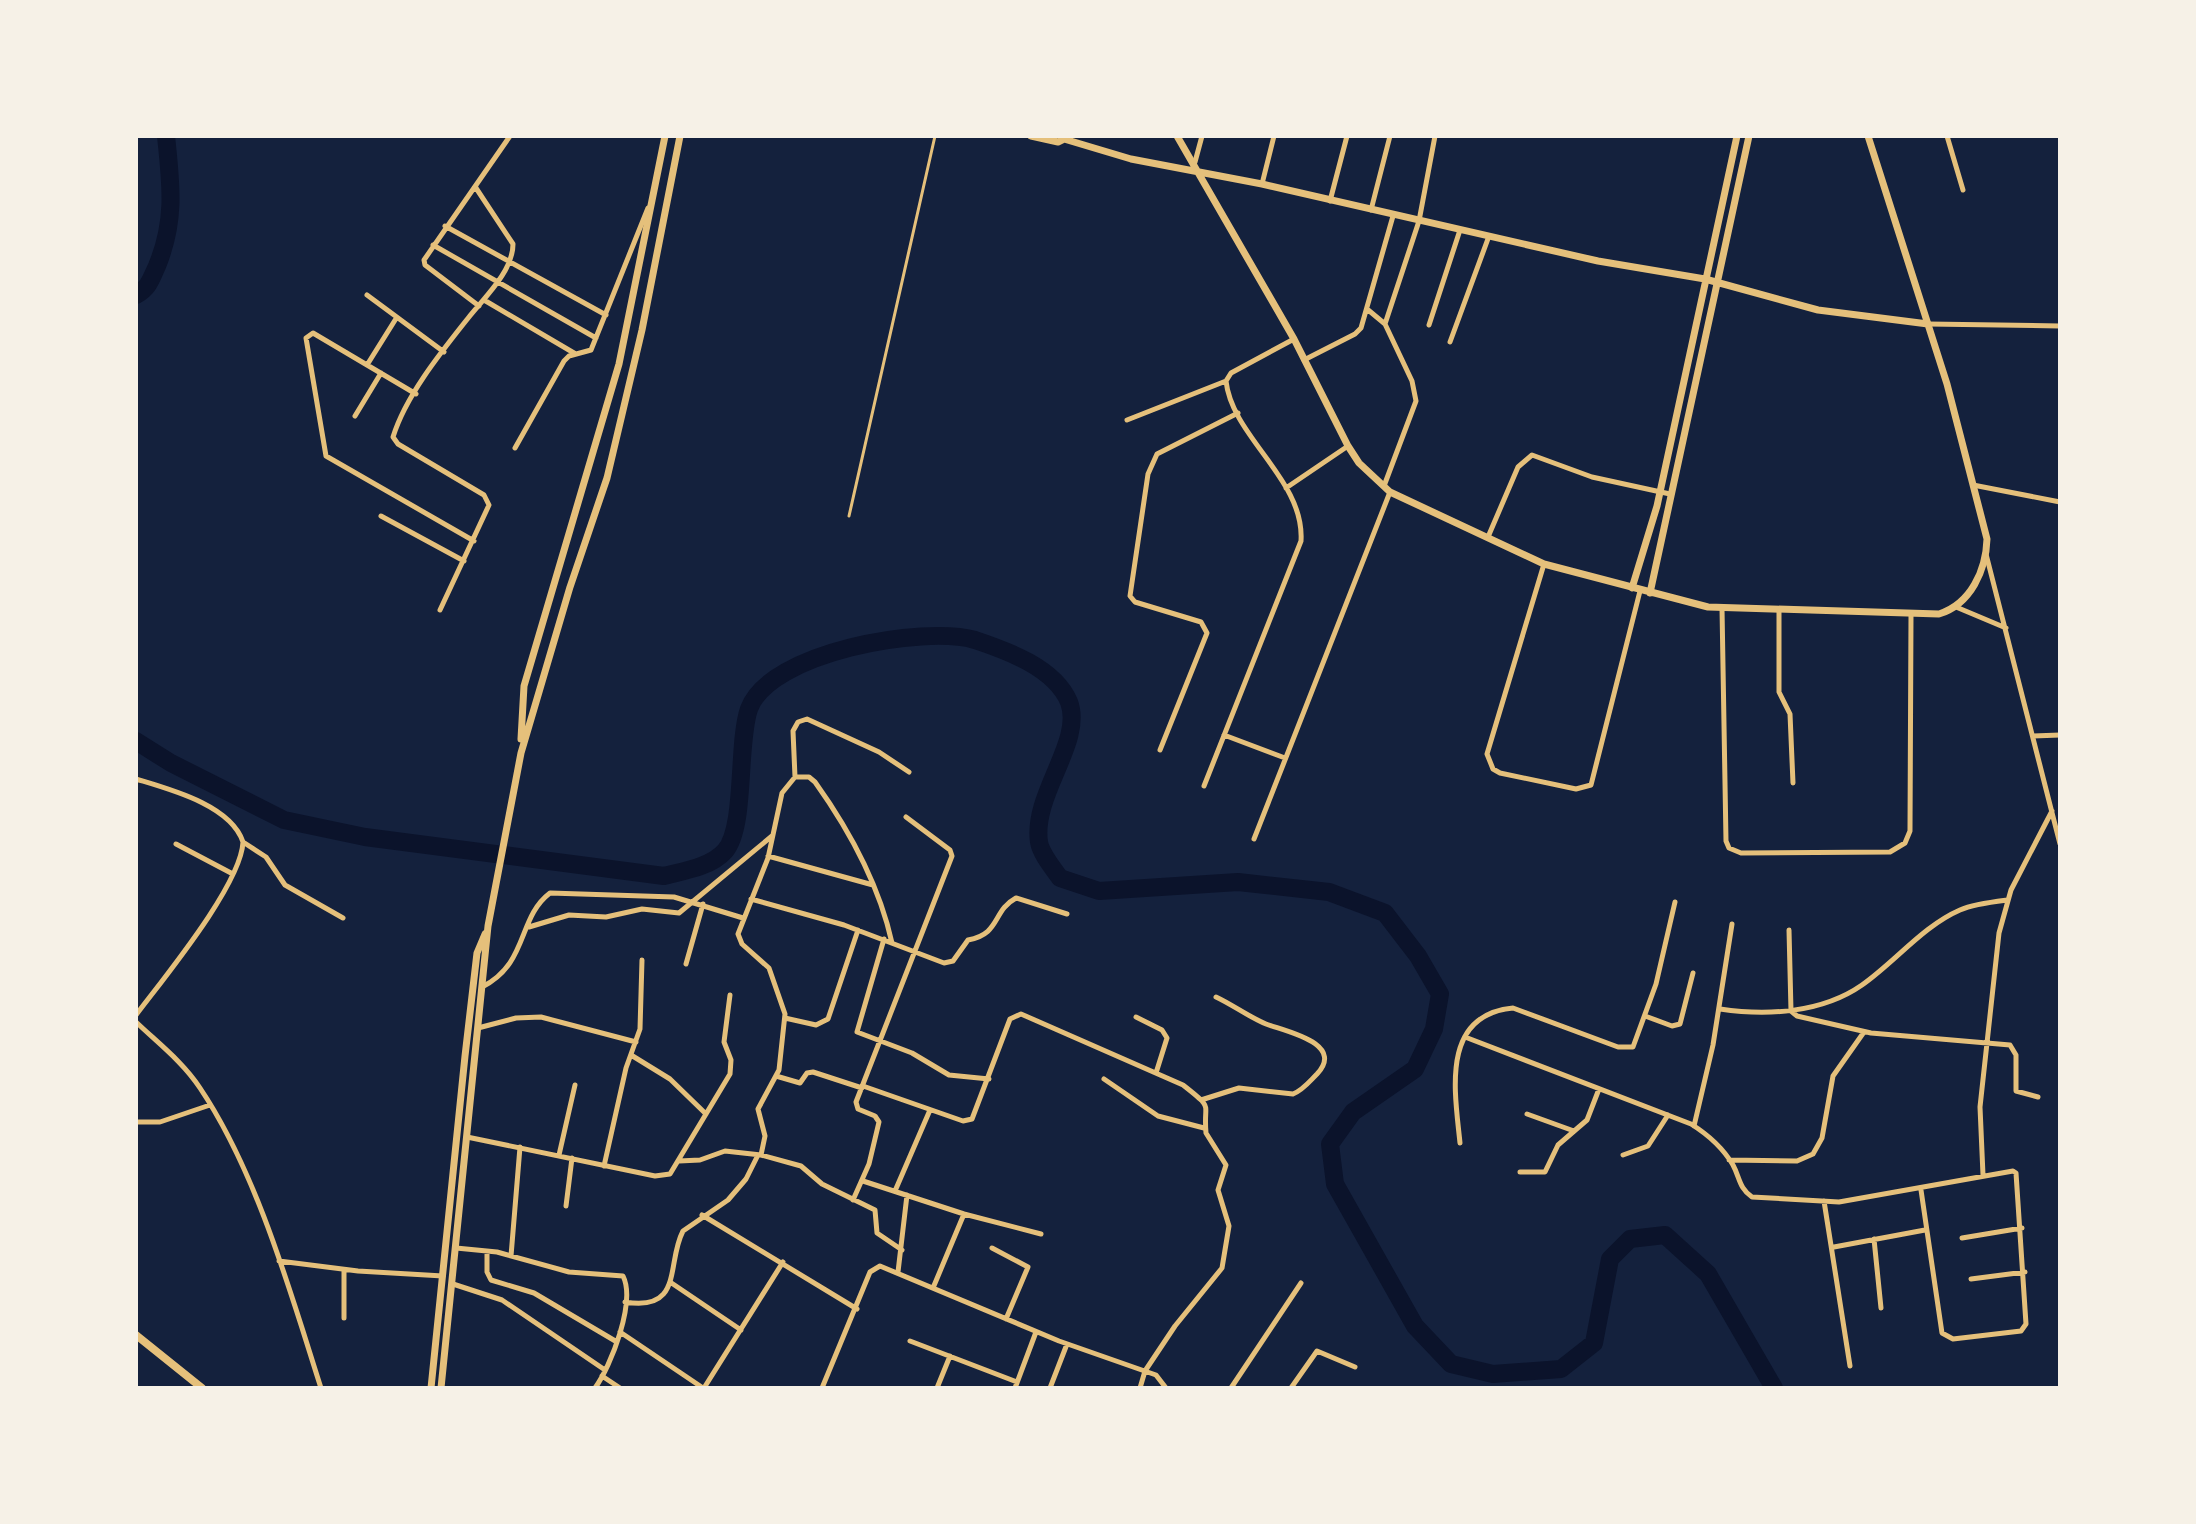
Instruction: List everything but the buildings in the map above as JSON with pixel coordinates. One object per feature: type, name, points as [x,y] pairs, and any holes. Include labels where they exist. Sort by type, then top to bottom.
[{"type":"main road","points":[[136,1335],[202,1388]]},
{"type":"street","points":[[479,306],[425,265],[424,260],[510,136]]},
{"type":"street","points":[[521,753],[524,686],[565,538],[605,418],[665,136]]},
{"type":"street","points":[[441,1388],[488,926],[521,753],[570,587],[607,478],[642,330],[680,136]]},
{"type":"street","points":[[1031,136],[1058,142],[1065,138],[1199,174],[1262,184],[1598,261],[1705,279],[1818,310],[1928,324],[2060,326]]},
{"type":"street","points":[[1177,136],[1195,162],[1294,339],[1348,446],[1386,490],[1544,564],[1650,593],[1722,608],[1939,614],[1956,607],[1974,586],[1986,553],[1987,539],[1928,324],[1868,136]]},
{"type":"street","points":[[1195,162],[1202,136]]},
{"type":"street","points":[[1262,184],[1274,136]]},
{"type":"street","points":[[1330,202],[1347,136]]},
{"type":"street","points":[[1370,211],[1390,136]]},
{"type":"street","points":[[1385,324],[1419,221],[1435,136]]},
{"type":"street","points":[[1544,564],[1487,754],[1493,769],[1500,773],[1576,789],[1591,785],[1597,775],[1737,136]]},
{"type":"street","points":[[1650,593],[1749,136]]},
{"type":"street","points":[[1947,136],[1963,190]]},
{"type":"street","points":[[440,610],[489,509],[484,495],[394,441],[394,432],[444,352],[508,264],[513,244],[476,188]]},
{"type":"street","points":[[515,448],[564,361],[575,354],[588,353],[652,200]]},
{"type":"street","points":[[1304,360],[1355,334],[1367,309],[1393,216]]},
{"type":"street","points":[[445,226],[508,264],[606,315]]},
{"type":"street","points":[[1429,325],[1460,230]]},
{"type":"street","points":[[1450,342],[1489,236]]},
{"type":"street","points":[[433,245],[596,338]]},
{"type":"street","points":[[367,295],[444,352]]},
{"type":"street","points":[[484,300],[575,354]]},
{"type":"street","points":[[1254,839],[1386,490],[1416,401],[1412,381],[1385,324],[1367,309]]},
{"type":"street","points":[[367,365],[397,317]]},
{"type":"street","points":[[416,394],[313,333],[306,338],[326,456],[474,541]]},
{"type":"street","points":[[1127,420],[1226,381],[1231,373],[1294,339]]},
{"type":"street","points":[[355,416],[381,373]]},
{"type":"street","points":[[1204,786],[1301,541],[1299,519],[1286,488],[1238,413],[1226,381]]},
{"type":"street","points":[[1160,750],[1207,633],[1201,622],[1135,602],[1130,596],[1148,474],[1162,448],[1238,413]]},
{"type":"street","points":[[1673,433],[1683,435]]},
{"type":"street","points":[[1286,488],[1348,446]]},
{"type":"street","points":[[1488,537],[1518,467],[1532,455],[1592,477],[1670,494]]},
{"type":"street","points":[[1973,485],[2060,502]]},
{"type":"street","points":[[381,516],[464,561]]},
{"type":"street","points":[[1986,553],[2060,844]]},
{"type":"street","points":[[1956,607],[2006,628]]},
{"type":"street","points":[[1722,608],[1726,841],[1729,848],[1741,853],[1890,852],[1905,843],[1910,831],[1911,615]]},
{"type":"street","points":[[1779,611],[1779,692],[1790,714],[1793,783]]},
{"type":"street","points":[[625,1302],[641,1304],[656,1301],[670,1282],[680,1236],[688,1224],[722,1206],[737,1190],[760,1155],[765,1136],[758,1109],[776,1076],[785,1018],[769,968],[739,939],[743,918],[768,856],[782,793],[795,777],[793,731],[798,722],[807,719],[879,752],[909,772]]},
{"type":"street","points":[[1224,735],[1285,758]]},
{"type":"street","points":[[2033,736],[2060,735]]},
{"type":"street","points":[[136,772],[144,781]]},
{"type":"street","points":[[795,777],[809,777],[815,782],[852,839],[874,885],[892,943]]},
{"type":"street","points":[[136,779],[202,804],[235,826],[243,842],[266,857],[285,885],[343,918]]},
{"type":"street","points":[[1983,1175],[1980,1107],[1999,933],[2008,900],[2052,811]]},
{"type":"street","points":[[853,1200],[863,1181],[879,1122],[875,1116],[856,1108],[879,1040],[952,856],[950,850],[906,817]]},
{"type":"street","points":[[529,927],[569,915],[606,917],[642,909],[675,914],[694,902],[773,835]]},
{"type":"street","points":[[136,1015],[205,921],[231,873],[243,842]]},
{"type":"street","points":[[176,844],[231,873]]},
{"type":"street","points":[[768,856],[874,885]]},
{"type":"street","points":[[482,987],[505,974],[546,896],[558,891],[662,895],[703,904],[743,918]]},
{"type":"street","points":[[751,899],[858,930],[944,963],[953,961],[968,940],[984,937],[990,932],[1007,904],[1016,898],[1067,914]]},
{"type":"street","points":[[1720,1009],[1750,1013],[1791,1011],[1860,986],[1944,919],[1960,910],[2008,900]]},
{"type":"street","points":[[1460,1143],[1453,1069],[1465,1037],[1489,1016],[1513,1008],[1628,1048],[1636,1044],[1675,902]]},
{"type":"street","points":[[686,964],[703,904]]},
{"type":"street","points":[[1694,1126],[1720,1009],[1732,924]]},
{"type":"street","points":[[431,1388],[477,953],[488,926]]},
{"type":"street","points":[[785,1018],[816,1025],[828,1019],[858,930]]},
{"type":"street","points":[[1789,930],[1791,1011],[1797,1016],[1864,1032],[1986,1041],[2014,1048],[2016,1091],[2038,1097]]},
{"type":"street","points":[[884,939],[856,1027],[860,1035],[912,1053],[949,1075],[989,1079]]},
{"type":"street","points":[[604,1166],[641,1018],[642,960]]},
{"type":"street","points":[[1645,1016],[1672,1026],[1680,1024],[1693,973]]},
{"type":"street","points":[[466,1136],[604,1166],[662,1176],[670,1174],[732,1067],[724,1042],[730,995]]},
{"type":"street","points":[[1201,1100],[1239,1088],[1293,1094],[1322,1069],[1324,1061],[1319,1047],[1311,1040],[1264,1023],[1216,997]]},
{"type":"street","points":[[776,1076],[800,1083],[807,1073],[813,1072],[963,1121],[972,1119],[1010,1019],[1017,1014],[1061,1029],[1183,1085],[1201,1100],[1208,1111],[1204,1128],[1226,1165],[1218,1197],[1229,1226],[1226,1255],[1207,1290],[1180,1318],[1145,1371],[1140,1388]]},
{"type":"street","points":[[477,1028],[516,1018],[541,1017],[636,1042]]},
{"type":"street","points":[[1136,1017],[1162,1030],[1167,1038],[1156,1073]]},
{"type":"street","points":[[136,1022],[185,1069],[210,1105],[248,1181],[279,1261],[321,1388]]},
{"type":"street","points":[[1729,1160],[1797,1161],[1813,1154],[1819,1147],[1828,1090],[1837,1066],[1864,1032]]},
{"type":"street","points":[[1465,1037],[1694,1126],[1729,1160],[1741,1188],[1752,1197],[1852,1201],[1921,1190],[2008,1170],[2016,1173],[2025,1272],[2026,1324],[2021,1331],[1946,1338],[1942,1333],[1921,1190]]},
{"type":"street","points":[[631,1055],[670,1079],[706,1114]]},
{"type":"street","points":[[1104,1079],[1158,1116],[1204,1128]]},
{"type":"street","points":[[559,1155],[575,1085]]},
{"type":"street","points":[[1520,1172],[1545,1172],[1558,1145],[1587,1120],[1599,1089]]},
{"type":"street","points":[[136,1122],[160,1122],[210,1105]]},
{"type":"street","points":[[895,1191],[930,1110]]},
{"type":"street","points":[[1527,1114],[1575,1131]]},
{"type":"street","points":[[1623,1155],[1648,1146],[1668,1115]]},
{"type":"street","points":[[511,1256],[520,1147]]},
{"type":"street","points":[[679,1161],[700,1160],[725,1151],[760,1155],[801,1166],[822,1184],[875,1210],[877,1233],[902,1250]]},
{"type":"street","points":[[566,1206],[572,1158]]},
{"type":"street","points":[[863,1181],[964,1214],[1041,1234]]},
{"type":"street","points":[[898,1272],[907,1195]]},
{"type":"street","points":[[1824,1201],[1834,1247],[1850,1366]]},
{"type":"street","points":[[933,1288],[964,1214]]},
{"type":"street","points":[[702,1215],[857,1309]]},
{"type":"street","points":[[1962,1238],[2022,1228]]},
{"type":"street","points":[[1834,1247],[1925,1230]]},
{"type":"street","points":[[1874,1239],[1881,1308]]},
{"type":"street","points":[[456,1248],[511,1256],[569,1272],[620,1275],[628,1288],[620,1332],[595,1388]]},
{"type":"street","points":[[992,1248],[1028,1267],[1006,1319]]},
{"type":"street","points":[[487,1251],[487,1272],[491,1280],[534,1293],[617,1342]]},
{"type":"street","points":[[279,1261],[344,1270],[444,1276]]},
{"type":"street","points":[[620,1332],[704,1388],[783,1262]]},
{"type":"street","points":[[822,1388],[873,1269],[885,1267],[1036,1332],[1156,1375],[1166,1388]]},
{"type":"street","points":[[344,1270],[344,1318]]},
{"type":"street","points":[[1971,1279],[2025,1272]]},
{"type":"street","points":[[670,1282],[741,1330]]},
{"type":"street","points":[[1231,1388],[1301,1283]]},
{"type":"street","points":[[453,1284],[502,1300],[620,1388]]},
{"type":"street","points":[[910,1341],[1016,1385],[1036,1332]]},
{"type":"street","points":[[1050,1388],[1068,1344]]},
{"type":"street","points":[[1291,1388],[1317,1351],[1355,1367]]},
{"type":"street","points":[[937,1388],[950,1356]]},
{"type":"lane","points":[[849,516],[935,136]]},
{"type":"waterway","points":[[136,295],[151,279],[167,233],[170,186],[166,136]]},
{"type":"waterway","points":[[136,741],[171,763],[284,820],[365,837],[664,876],[705,865],[725,851],[736,824],[749,709],[762,689],[786,672],[816,658],[850,648],[921,636],[975,640],[1002,650],[1042,670],[1069,702],[1072,718],[1070,734],[1049,787],[1039,824],[1040,847],[1060,878],[1099,891],[1238,882],[1329,892],[1385,913],[1418,956],[1440,994],[1434,1029],[1415,1069],[1353,1112],[1330,1144],[1335,1184],[1415,1326],[1451,1364],[1493,1374],[1561,1369],[1594,1343],[1610,1259],[1630,1239],[1665,1235],[1708,1274],[1774,1388]]}]
